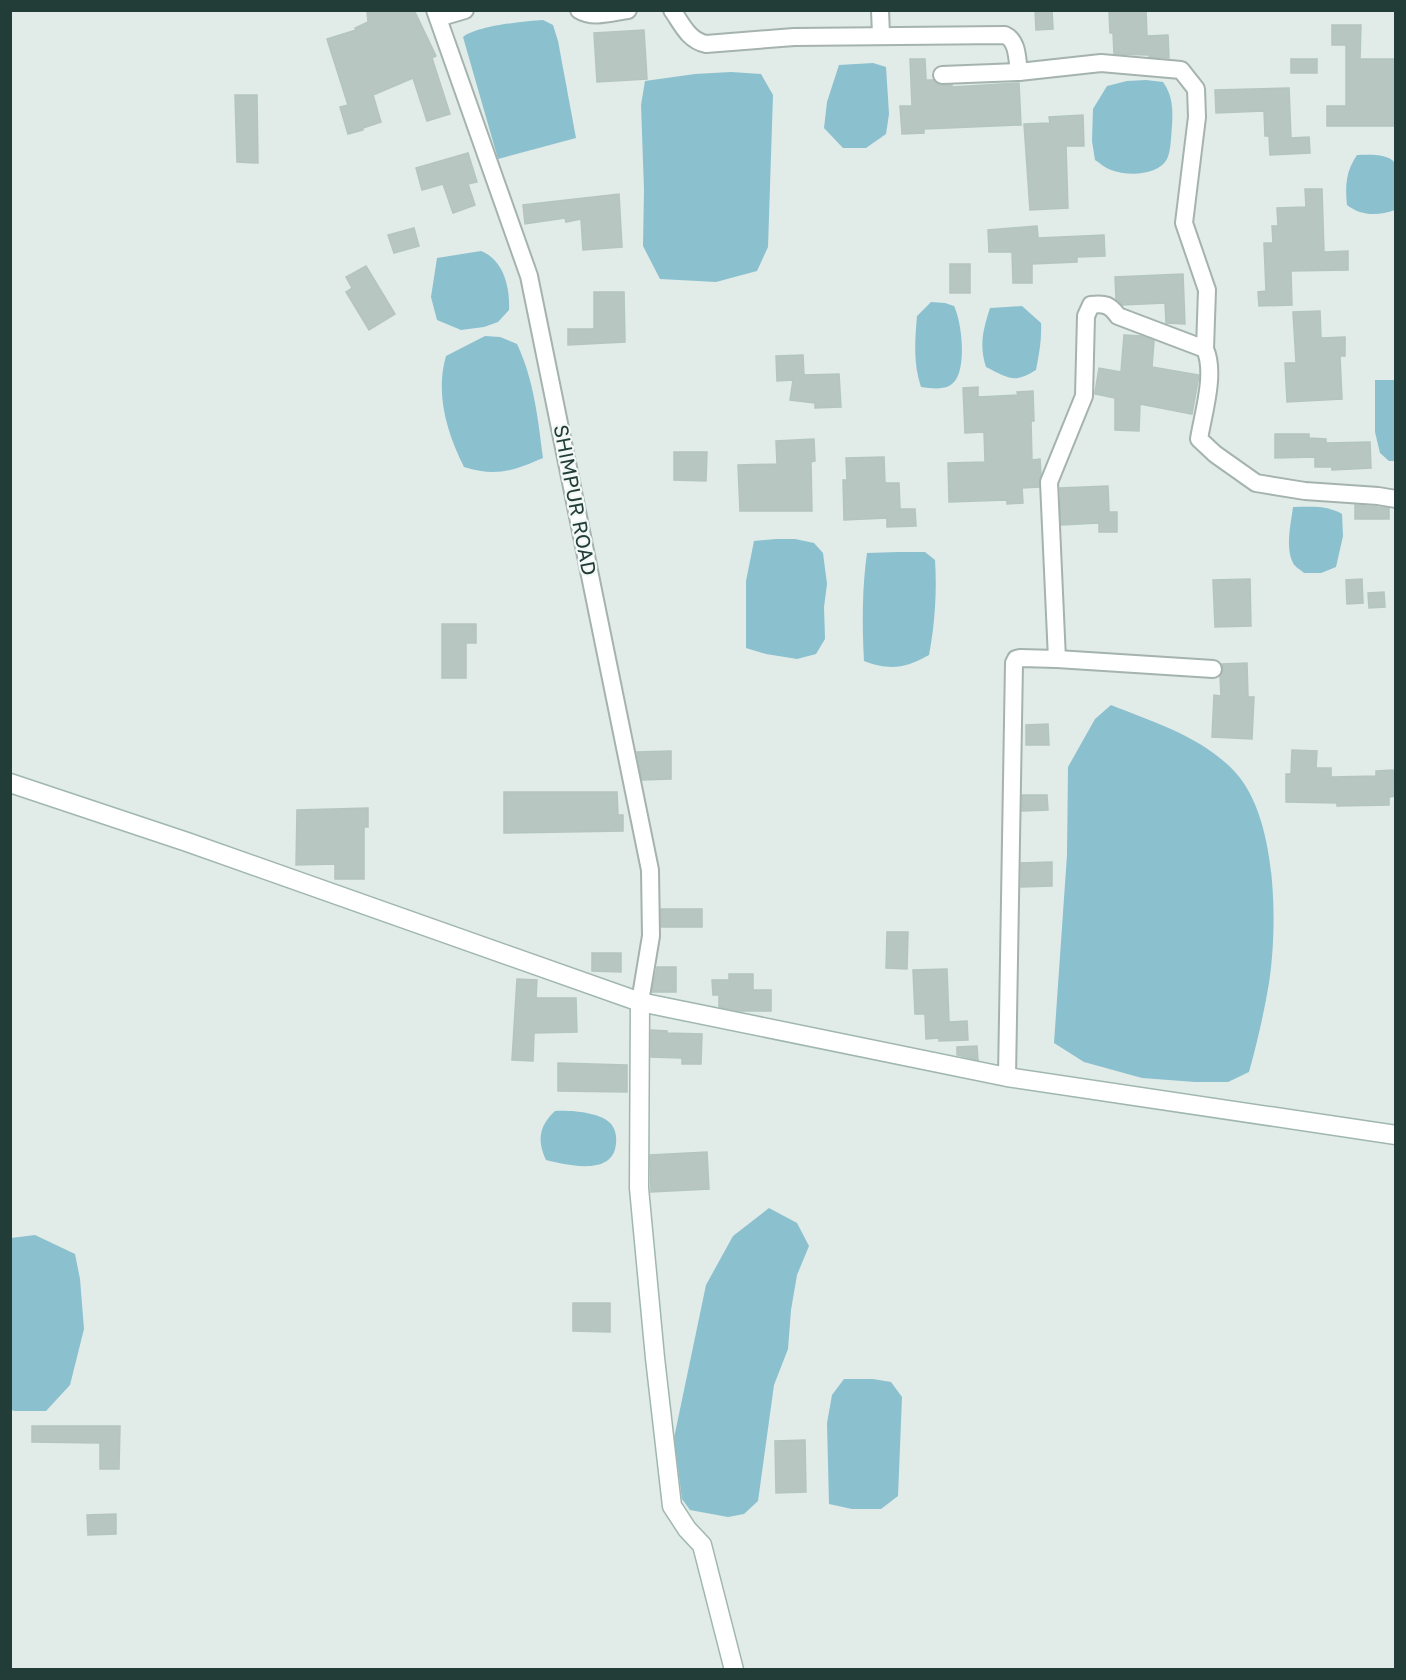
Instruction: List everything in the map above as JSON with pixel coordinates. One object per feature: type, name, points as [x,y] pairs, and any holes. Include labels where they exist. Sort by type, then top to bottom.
[{"type":"street","points":[[436,14],[465,10]]},
{"type":"street","points":[[579,10],[585,14],[628,10]]},
{"type":"street","points":[[672,10],[690,37],[706,44],[794,37],[1005,35],[1015,45],[1018,72]]},
{"type":"street","points":[[880,10],[881,35]]},
{"type":"street","name":"SHIMPUR ROAD","points":[[436,14],[532,287],[650,870],[651,936],[640,1002]]},
{"type":"street","points":[[942,75],[1018,72],[1101,63],[1181,70],[1196,89],[1197,117],[1184,223],[1207,290],[1205,349],[1210,360],[1210,371],[1199,439],[1215,454],[1256,483],[1305,491],[1395,499]]},
{"type":"street","points":[[1057,659],[1049,482],[1084,396],[1086,316],[1091,305],[1110,306],[1118,316],[1205,349]]},
{"type":"street","points":[[1007,1077],[1014,663],[1016,659],[1057,659],[1213,669]]},
{"type":"street","points":[[10,783],[187,842],[640,1002],[1007,1077],[1395,1135]]},
{"type":"street","points":[[640,1002],[639,1188],[672,1506],[687,1529],[702,1545],[734,1670]]},
{"type":"water","points":[[543,20],[553,25],[558,41],[576,138],[498,159],[463,37],[489,27]]},
{"type":"water","points":[[873,63],[886,67],[889,114],[886,134],[866,148],[843,148],[824,128],[827,102],[839,65]]},
{"type":"water","points":[[731,72],[761,74],[773,95],[768,247],[757,271],[716,282],[660,279],[643,246],[641,105],[645,81]]},
{"type":"water","points":[[1127,81],[1163,82],[1171,98],[1172,126],[1167,159],[1163,165],[1150,172],[1133,174],[1109,169],[1095,160],[1092,141],[1093,109],[1107,86]]},
{"type":"water","points":[[1357,155],[1383,156],[1395,163],[1395,210],[1370,214],[1352,209],[1347,205],[1347,178]]},
{"type":"water","points":[[481,251],[495,261],[504,276],[507,284],[509,310],[498,322],[484,327],[461,330],[437,320],[431,297],[437,258]]},
{"type":"water","points":[[931,302],[954,306],[961,336],[959,372],[955,381],[942,388],[921,387],[917,369],[915,343],[917,316]]},
{"type":"water","points":[[1022,306],[1041,323],[1039,352],[1036,370],[1022,377],[1011,378],[986,367],[982,344],[990,308]]},
{"type":"water","points":[[485,336],[500,337],[517,344],[528,372],[543,458],[495,472],[464,467],[452,441],[442,399],[446,356]]},
{"type":"water","points":[[1375,380],[1395,380],[1395,461],[1389,461],[1380,453],[1375,432]]},
{"type":"water","points":[[1293,507],[1324,508],[1342,514],[1343,536],[1336,567],[1321,573],[1304,573],[1294,564],[1289,550]]},
{"type":"water","points":[[795,539],[814,543],[823,553],[827,584],[824,607],[825,639],[816,654],[797,659],[746,648],[746,581],[754,541]]},
{"type":"water","points":[[925,552],[935,560],[936,595],[929,655],[913,663],[890,667],[864,661],[864,580],[867,553]]},
{"type":"water","points":[[1111,705],[1160,724],[1208,749],[1235,772],[1249,792],[1259,816],[1267,843],[1271,872],[1272,959],[1265,1005],[1249,1072],[1228,1082],[1142,1078],[1084,1062],[1054,1043],[1067,855],[1068,767],[1095,719]]},
{"type":"water","points":[[555,1111],[591,1114],[609,1122],[616,1135],[613,1154],[599,1165],[588,1166],[546,1160],[541,1146],[541,1134],[546,1122]]},
{"type":"water","points":[[769,1208],[797,1223],[809,1246],[797,1275],[788,1349],[774,1385],[758,1501],[744,1514],[728,1517],[690,1510],[682,1499],[674,1438],[706,1285],[733,1236]]},
{"type":"water","points":[[35,1235],[75,1254],[80,1279],[84,1329],[70,1385],[46,1411],[14,1411],[10,1409],[11,1238]]},
{"type":"water","points":[[844,1379],[873,1379],[891,1382],[902,1397],[898,1496],[881,1509],[852,1509],[829,1504],[827,1423],[832,1395]]},
{"type":"building","points":[[367,10],[414,10],[436,56],[432,58],[450,114],[427,121],[413,78],[373,95],[381,122],[348,134],[340,107],[348,105],[327,39],[356,30],[355,28],[368,22]]},
{"type":"building","points":[[1035,10],[1052,10],[1053,29],[1036,30]]},
{"type":"building","points":[[1146,10],[1147,36],[1168,35],[1169,58],[1114,54],[1109,11]]},
{"type":"building","points":[[1332,25],[1361,25],[1360,59],[1395,59],[1395,126],[1327,126],[1327,106],[1346,106],[1346,45],[1332,45]]},
{"type":"building","points":[[644,30],[647,79],[597,82],[594,33]]},
{"type":"building","points":[[910,59],[925,59],[926,80],[933,80],[942,85],[952,85],[952,87],[1019,83],[1021,125],[924,129],[924,133],[902,134],[900,106],[912,106]]},
{"type":"building","points":[[1291,59],[1317,59],[1317,73],[1291,73]]},
{"type":"building","points":[[1289,88],[1291,138],[1309,137],[1310,153],[1270,155],[1269,136],[1265,136],[1264,111],[1216,113],[1215,90]]},
{"type":"building","points":[[235,95],[257,95],[258,163],[237,162]]},
{"type":"building","points":[[1083,115],[1084,146],[1066,146],[1068,208],[1030,210],[1024,124],[1050,123],[1049,117]]},
{"type":"building","points":[[468,153],[477,182],[468,184],[475,205],[453,213],[443,184],[422,190],[416,168]]},
{"type":"building","points":[[1305,189],[1322,189],[1324,252],[1348,251],[1348,270],[1291,271],[1292,305],[1259,306],[1258,292],[1266,291],[1264,243],[1273,243],[1272,226],[1278,226],[1277,208],[1306,207]]},
{"type":"building","points":[[619,194],[622,247],[583,250],[581,219],[566,222],[565,218],[525,224],[523,205]]},
{"type":"building","points":[[1037,226],[1038,238],[1104,235],[1105,256],[1077,257],[1077,262],[1032,264],[1032,283],[1013,283],[1012,252],[989,252],[988,230]]},
{"type":"building","points":[[414,228],[419,246],[394,253],[388,235]]},
{"type":"building","points":[[950,264],[970,264],[970,293],[950,293]]},
{"type":"building","points":[[366,266],[395,314],[369,330],[346,292],[352,288],[346,277]]},
{"type":"building","points":[[1183,274],[1185,324],[1166,323],[1165,303],[1122,305],[1116,299],[1115,277]]},
{"type":"building","points":[[594,292],[624,292],[625,342],[568,345],[568,329],[594,329]]},
{"type":"building","points":[[1320,311],[1321,338],[1345,337],[1345,356],[1340,356],[1342,399],[1287,402],[1285,363],[1296,363],[1293,312]]},
{"type":"building","points":[[1124,335],[1141,336],[1154,341],[1152,367],[1199,375],[1192,414],[1140,404],[1139,431],[1115,430],[1115,398],[1095,394],[1095,392],[1099,368],[1121,372]]},
{"type":"building","points":[[803,355],[804,375],[839,374],[841,407],[815,408],[815,403],[790,400],[793,380],[777,381],[776,356]]},
{"type":"building","points":[[978,387],[978,397],[1018,395],[1017,392],[1033,391],[1032,460],[1040,459],[1041,475],[1039,487],[1022,488],[1023,503],[1007,504],[1007,500],[949,502],[948,463],[985,462],[984,432],[965,433],[963,388]]},
{"type":"building","points":[[1275,434],[1309,434],[1309,438],[1326,439],[1326,443],[1370,442],[1371,468],[1332,470],[1332,467],[1315,467],[1315,457],[1275,458]]},
{"type":"building","points":[[814,439],[815,461],[811,462],[812,511],[740,511],[738,465],[777,464],[776,441]]},
{"type":"building","points":[[674,452],[707,452],[706,481],[674,480]]},
{"type":"building","points":[[884,457],[885,483],[899,483],[900,509],[915,509],[916,526],[887,527],[887,518],[844,520],[843,480],[847,480],[846,458]]},
{"type":"building","points":[[1108,486],[1109,512],[1117,512],[1117,532],[1099,532],[1099,523],[1061,525],[1060,488]]},
{"type":"building","points":[[1355,505],[1389,508],[1389,519],[1355,519]]},
{"type":"building","points":[[1250,579],[1251,626],[1215,627],[1213,580]]},
{"type":"building","points":[[1362,579],[1363,603],[1347,604],[1346,580]]},
{"type":"building","points":[[1384,592],[1385,607],[1369,608],[1368,593]]},
{"type":"building","points":[[442,624],[476,624],[476,643],[466,643],[466,678],[442,678]]},
{"type":"building","points":[[1247,663],[1248,697],[1254,697],[1252,739],[1212,737],[1214,695],[1221,696],[1222,664]]},
{"type":"building","points":[[1048,724],[1049,745],[1026,745],[1026,725]]},
{"type":"building","points":[[1292,750],[1317,751],[1316,768],[1331,768],[1331,777],[1376,776],[1376,771],[1393,770],[1395,796],[1389,797],[1389,805],[1337,806],[1337,803],[1286,802],[1286,774],[1291,774]]},
{"type":"building","points":[[671,751],[671,779],[642,780],[637,752]]},
{"type":"building","points":[[504,792],[617,792],[618,815],[623,815],[623,831],[504,833]]},
{"type":"building","points":[[1022,795],[1047,795],[1048,810],[1022,811]]},
{"type":"building","points":[[368,808],[368,827],[364,827],[364,879],[335,879],[335,864],[296,865],[297,810]]},
{"type":"building","points":[[1052,862],[1052,886],[1021,887],[1021,863]]},
{"type":"building","points":[[661,909],[702,909],[702,927],[661,927]]},
{"type":"building","points":[[887,932],[908,932],[907,969],[886,968]]},
{"type":"building","points":[[592,953],[621,953],[621,972],[592,971]]},
{"type":"building","points":[[657,967],[676,967],[676,992],[652,992]]},
{"type":"building","points":[[947,969],[949,1022],[967,1021],[968,1040],[926,1039],[925,1014],[915,1014],[913,970]]},
{"type":"building","points":[[729,974],[753,974],[753,990],[771,990],[771,1011],[740,1011],[719,1007],[719,995],[713,995],[712,980],[729,980]]},
{"type":"building","points":[[517,979],[537,980],[536,998],[576,998],[577,1032],[534,1033],[533,1061],[512,1060]]},
{"type":"building","points":[[651,1030],[702,1034],[701,1064],[682,1064],[682,1058],[651,1057]]},
{"type":"building","points":[[977,1046],[978,1060],[957,1055],[957,1047]]},
{"type":"building","points":[[558,1063],[627,1065],[627,1092],[558,1091]]},
{"type":"building","points":[[707,1152],[709,1189],[651,1192],[650,1155]]},
{"type":"building","points":[[573,1303],[610,1303],[610,1332],[573,1331]]},
{"type":"building","points":[[32,1426],[120,1426],[119,1469],[100,1469],[100,1443],[32,1442]]},
{"type":"building","points":[[805,1440],[806,1492],[776,1493],[775,1441]]},
{"type":"building","points":[[116,1514],[116,1534],[88,1535],[87,1515]]}]
